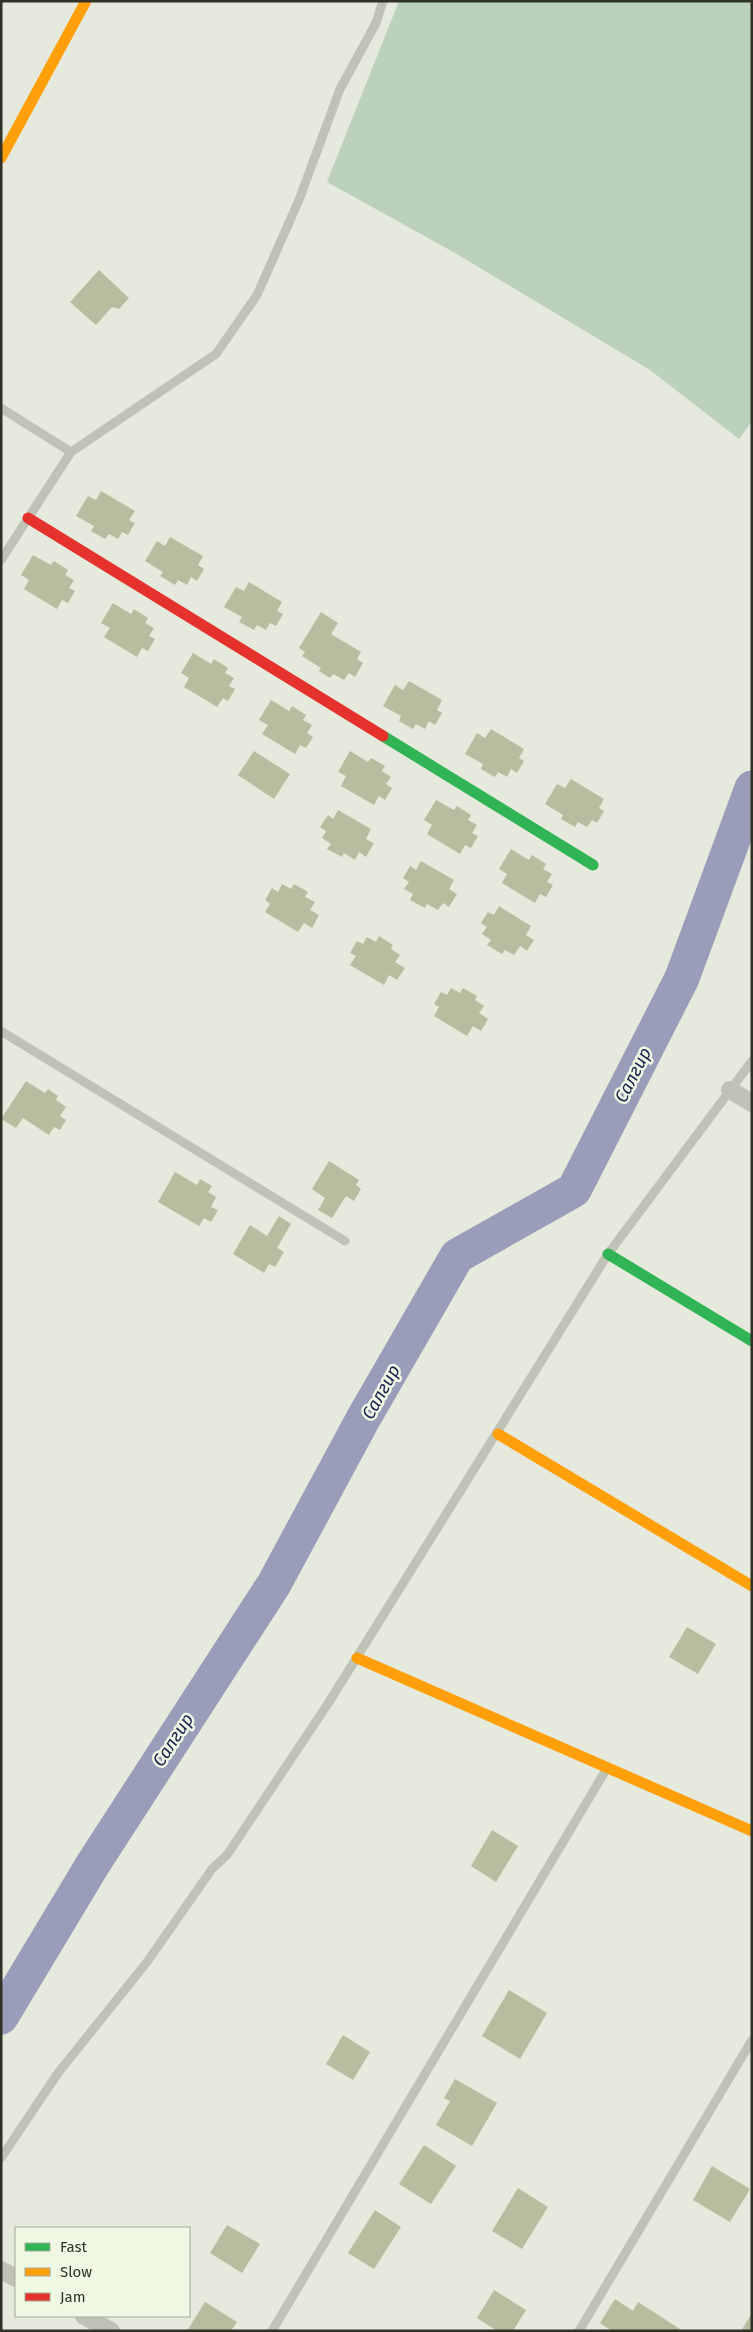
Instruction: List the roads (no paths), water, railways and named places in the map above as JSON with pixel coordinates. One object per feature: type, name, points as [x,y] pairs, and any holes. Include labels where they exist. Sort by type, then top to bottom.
[{"type":"street","points":[[1,158],[86,1]]},
{"type":"street","points":[[28,518],[594,865]]},
{"type":"street","points":[[730,1090],[752,1103]]},
{"type":"street","points":[[608,1254],[752,1341]]},
{"type":"street","points":[[498,1434],[752,1586]]},
{"type":"street","points":[[357,1658],[752,1832]]},
{"type":"street","points":[[1,2270],[15,2277]]},
{"type":"street","points":[[86,2317],[111,2331]]},
{"type":"lane","points":[[1,560],[71,452],[216,354],[257,295],[299,200],[340,89],[376,23],[383,1]]},
{"type":"lane","points":[[1,408],[71,452]]},
{"type":"lane","points":[[1,1031],[345,1241]]},
{"type":"lane","points":[[1,2158],[58,2074],[147,1962],[212,1869],[227,1855],[357,1658],[498,1434],[608,1254],[752,1061]]},
{"type":"lane","points":[[272,2331],[607,1768]]},
{"type":"lane","points":[[579,2331],[752,2040]]},
{"type":"waterway","name":"Салгир","points":[[1,2017],[93,1864],[274,1584],[363,1419],[457,1256],[574,1190],[682,978],[752,788]]}]
